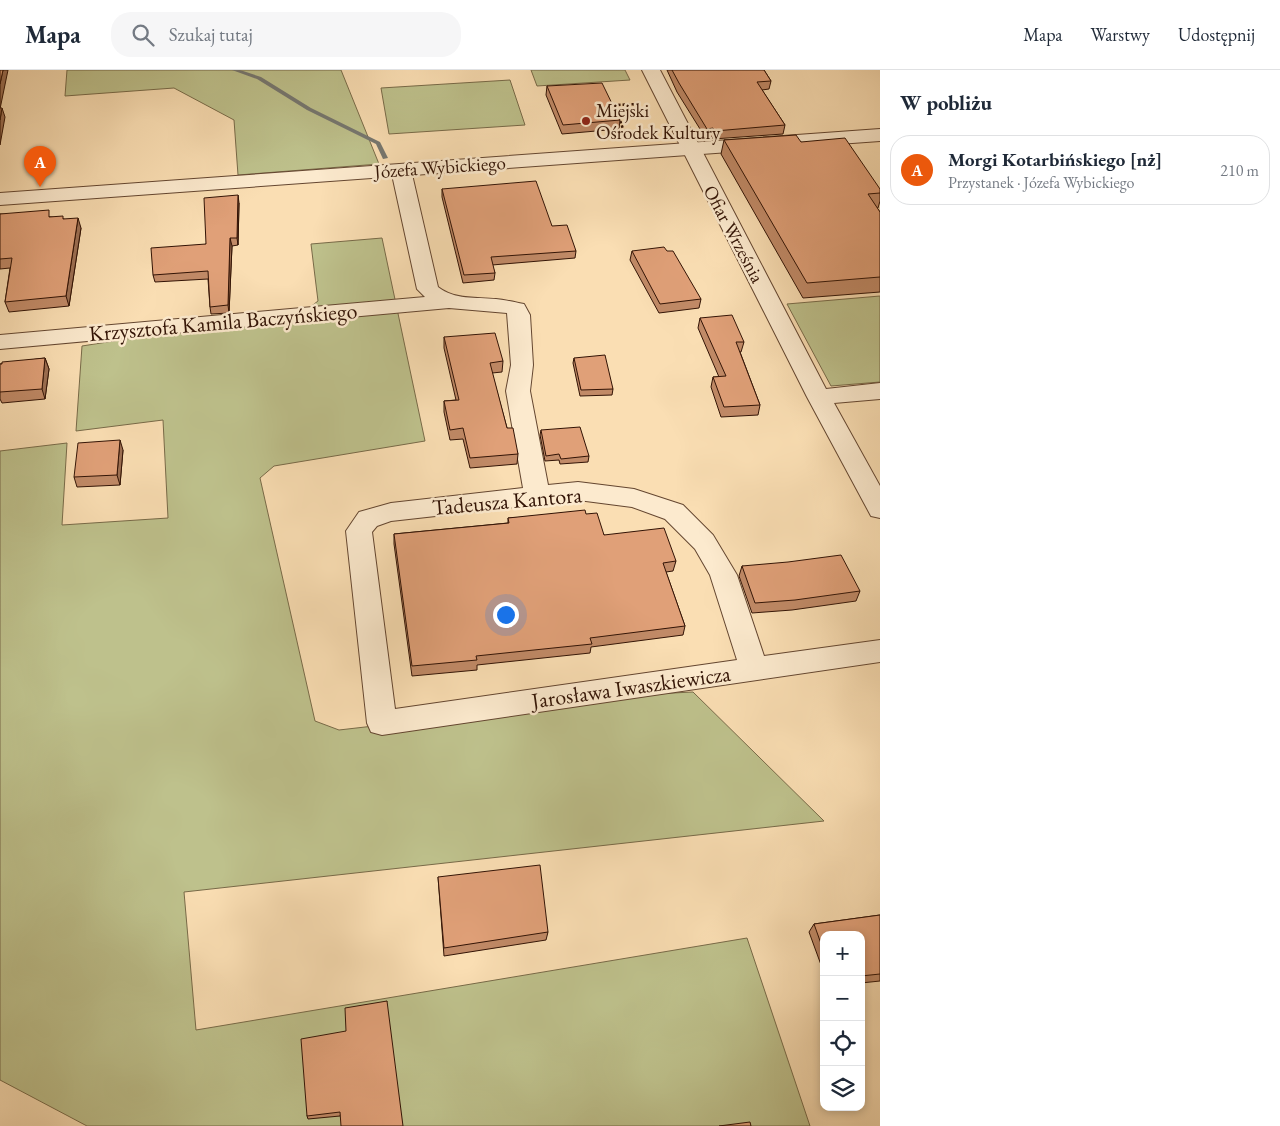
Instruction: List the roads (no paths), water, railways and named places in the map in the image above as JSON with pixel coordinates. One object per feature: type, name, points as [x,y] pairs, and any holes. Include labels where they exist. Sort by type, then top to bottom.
[{"type":"street","name":"Ofiar Września","points":[[651,70],[690,149],[880,509]]},
{"type":"street","name":"Józefa Wybickiego","points":[[0,199],[880,135]]},
{"type":"street","points":[[401,170],[428,289],[435,297],[446,302]]},
{"type":"street","name":"Krzysztofa Kamila Baczyńskiego","points":[[0,342],[446,302],[504,304],[516,309],[519,315],[522,365],[518,391],[537,495]]},
{"type":"street","points":[[819,396],[880,392]]},
{"type":"street","name":"Tadeusza Kantora","points":[[382,723],[359,531],[368,519],[391,512],[578,491],[634,498],[674,512],[704,542],[723,575],[754,669]]},
{"type":"street","name":"Jarosława Iwaszkiewicza","points":[[382,723],[880,651]]},
{"type":"waterway","points":[[235,70],[259,78],[309,109],[378,143],[385,158]]},
{"type":"place","name":"Miejski Ośrodek Kultury","points":[[586,121]]},
{"type":"place","name":"Morgi Kotarbińskiego [nż]","points":[[40,187]]}]
